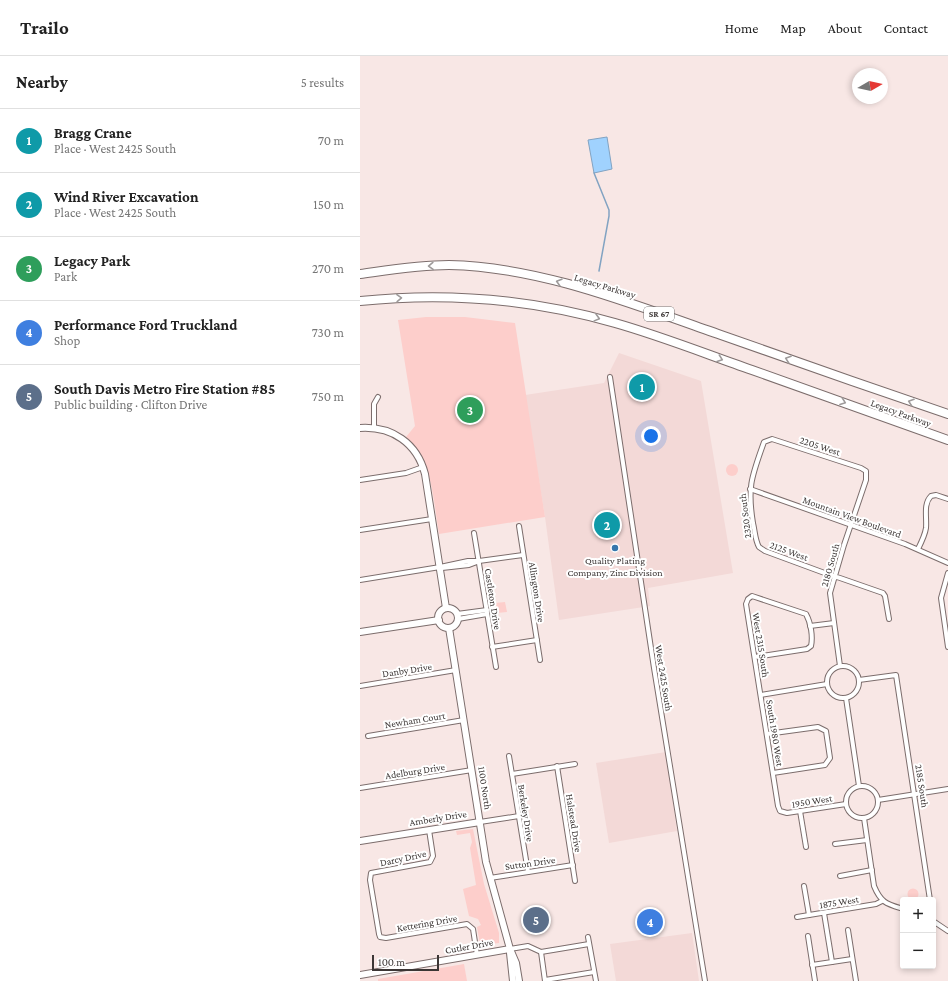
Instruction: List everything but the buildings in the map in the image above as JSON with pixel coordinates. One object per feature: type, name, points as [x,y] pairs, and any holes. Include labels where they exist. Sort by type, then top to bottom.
[{"type":"highway","name":"Legacy Parkway","points":[[360,274],[407,267],[449,265],[487,268],[538,276],[640,307],[948,414]]},
{"type":"highway","name":"Legacy Parkway","points":[[360,301],[391,298],[453,297],[501,301],[586,315],[641,330],[948,440]]},
{"type":"street","name":"West 2425 South","points":[[610,377],[653,662],[705,981]]},
{"type":"street","points":[[374,428],[374,404],[378,397]]},
{"type":"street","points":[[360,428],[374,428],[389,432],[406,442],[417,454],[423,467],[446,608]]},
{"type":"street","name":"2205 West","points":[[768,439],[772,438],[866,471]]},
{"type":"street","name":"2320 South","points":[[758,547],[750,500],[750,489],[751,481],[764,442],[768,439]]},
{"type":"street","points":[[360,480],[406,473],[423,467]]},
{"type":"street","name":"2180 South","points":[[840,666],[830,594],[850,525],[866,480],[866,471]]},
{"type":"street","name":"Mountain View Boulevard","points":[[750,489],[918,549],[948,563]]},
{"type":"street","points":[[918,549],[925,532],[926,507],[931,496],[936,495],[948,499]]},
{"type":"street","points":[[360,530],[432,519]]},
{"type":"street","name":"Allington Drive","points":[[519,526],[540,660]]},
{"type":"street","name":"Castleton Drive","points":[[474,533],[496,667]]},
{"type":"street","name":"2125 West","points":[[758,547],[883,593],[885,596],[889,619]]},
{"type":"street","points":[[360,580],[440,567],[461,562],[523,555]]},
{"type":"street","points":[[948,573],[941,598],[948,647]]},
{"type":"street","name":"West 2315 South","points":[[761,695],[746,604],[748,599],[752,596],[759,597],[806,614],[810,626]]},
{"type":"street","points":[[446,608],[453,610],[458,617],[454,626],[449,628],[442,626],[438,620],[440,612],[446,608]]},
{"type":"street","points":[[458,617],[487,612]]},
{"type":"street","points":[[360,632],[438,620]]},
{"type":"street","points":[[755,657],[807,649],[811,646],[812,640],[810,626],[834,622]]},
{"type":"street","name":"1100 North","points":[[449,628],[490,878],[510,949],[516,963],[519,981]]},
{"type":"street","points":[[492,647],[537,640]]},
{"type":"street","points":[[840,666],[852,668],[859,680],[856,691],[846,698],[834,695],[827,684],[830,672],[840,666]]},
{"type":"street","name":"Danby Drive","points":[[360,686],[456,670]]},
{"type":"street","name":"2185 South","points":[[859,680],[896,675],[930,897]]},
{"type":"street","points":[[761,695],[827,684]]},
{"type":"street","name":"South 1980 West","points":[[761,695],[780,811]]},
{"type":"street","points":[[846,698],[859,786]]},
{"type":"street","name":"Newham Court","points":[[368,736],[464,720]]},
{"type":"street","name":"South 1980 West","points":[[767,734],[818,726],[826,731],[830,758],[829,762],[821,766],[773,773]]},
{"type":"street","name":"Berkeley Drive","points":[[509,756],[528,872]]},
{"type":"street","points":[[512,774],[575,764]]},
{"type":"street","name":"Halstead Drive","points":[[557,766],[575,881]]},
{"type":"street","name":"Adelburg Drive","points":[[360,788],[472,770]]},
{"type":"street","points":[[859,786],[869,788],[876,795],[878,800],[874,812],[864,818],[852,814],[846,804],[849,792],[859,786]]},
{"type":"street","points":[[878,800],[948,789]]},
{"type":"street","name":"1950 West","points":[[780,811],[785,813],[846,804]]},
{"type":"street","points":[[800,811],[806,847]]},
{"type":"street","name":"Amberly Drive","points":[[360,841],[519,816]]},
{"type":"street","points":[[864,818],[874,886],[882,901],[900,908]]},
{"type":"street","name":"Darcy Drive","points":[[380,937],[370,880],[371,873],[430,862],[433,856],[429,830]]},
{"type":"street","points":[[835,844],[867,840]]},
{"type":"street","name":"Sutton Drive","points":[[490,878],[573,865]]},
{"type":"street","points":[[840,876],[872,870]]},
{"type":"street","points":[[804,886],[809,915]]},
{"type":"street","name":"1875 West","points":[[797,917],[876,904],[882,901]]},
{"type":"street","points":[[824,913],[832,962]]},
{"type":"street","points":[[936,923],[948,931]]},
{"type":"street","name":"Kettering Drive","points":[[380,937],[386,938],[467,924],[473,929],[477,955]]},
{"type":"street","points":[[848,930],[856,981]]},
{"type":"street","points":[[808,936],[815,981]]},
{"type":"street","points":[[588,937],[596,981]]},
{"type":"street","points":[[510,949],[528,946],[540,952],[590,944]]},
{"type":"street","name":"1100 North","points":[[510,949],[513,981]]},
{"type":"street","name":"Cutler Drive","points":[[360,975],[510,949]]},
{"type":"street","points":[[540,952],[545,981],[594,972]]},
{"type":"street","points":[[812,965],[852,959]]},
{"type":"shaded area","points":[[426,317],[465,317],[515,323],[545,517],[439,534],[427,469],[415,447],[406,437],[415,426],[398,320]]},
{"type":"shaded area","points":[[619,353],[701,381],[733,573],[648,588],[650,606],[559,620],[545,517],[525,395],[604,383]]},
{"type":"shaded area","points":[[730,464],[734,464],[738,470],[734,476],[730,476],[726,472],[726,468]]},
{"type":"shaded area","points":[[505,602],[507,612],[497,613],[495,603]]},
{"type":"shaded area","points":[[666,752],[677,831],[609,843],[596,763]]},
{"type":"shaded area","points":[[473,829],[484,884],[499,933],[499,943],[480,944],[477,927],[481,925],[478,919],[469,916],[463,889],[476,885],[470,848],[472,842],[470,833],[457,835],[456,831]]},
{"type":"shaded area","points":[[913,888],[918,892],[918,897],[908,897],[907,894],[909,890]]},
{"type":"shaded area","points":[[692,933],[699,981],[616,981],[610,944]]},
{"type":"shaded area","points":[[464,964],[467,981],[378,981],[378,979]]},
{"type":"water","points":[[607,137],[612,169],[594,173],[588,140]]},
{"type":"waterway","points":[[594,173],[609,210],[599,271]]},
{"type":"place","name":"Bragg Crane","points":[[642,387]]},
{"type":"place","name":"Legacy Park","points":[[470,410]]},
{"type":"place","name":"Wind River Excavation","points":[[607,525]]},
{"type":"place","name":"Quality Plating Company, Zinc Division","points":[[615,548]]},
{"type":"place","name":"South Davis Metro Fire Station #85","points":[[536,920]]},
{"type":"place","name":"Performance Ford Truckland","points":[[650,922]]}]
